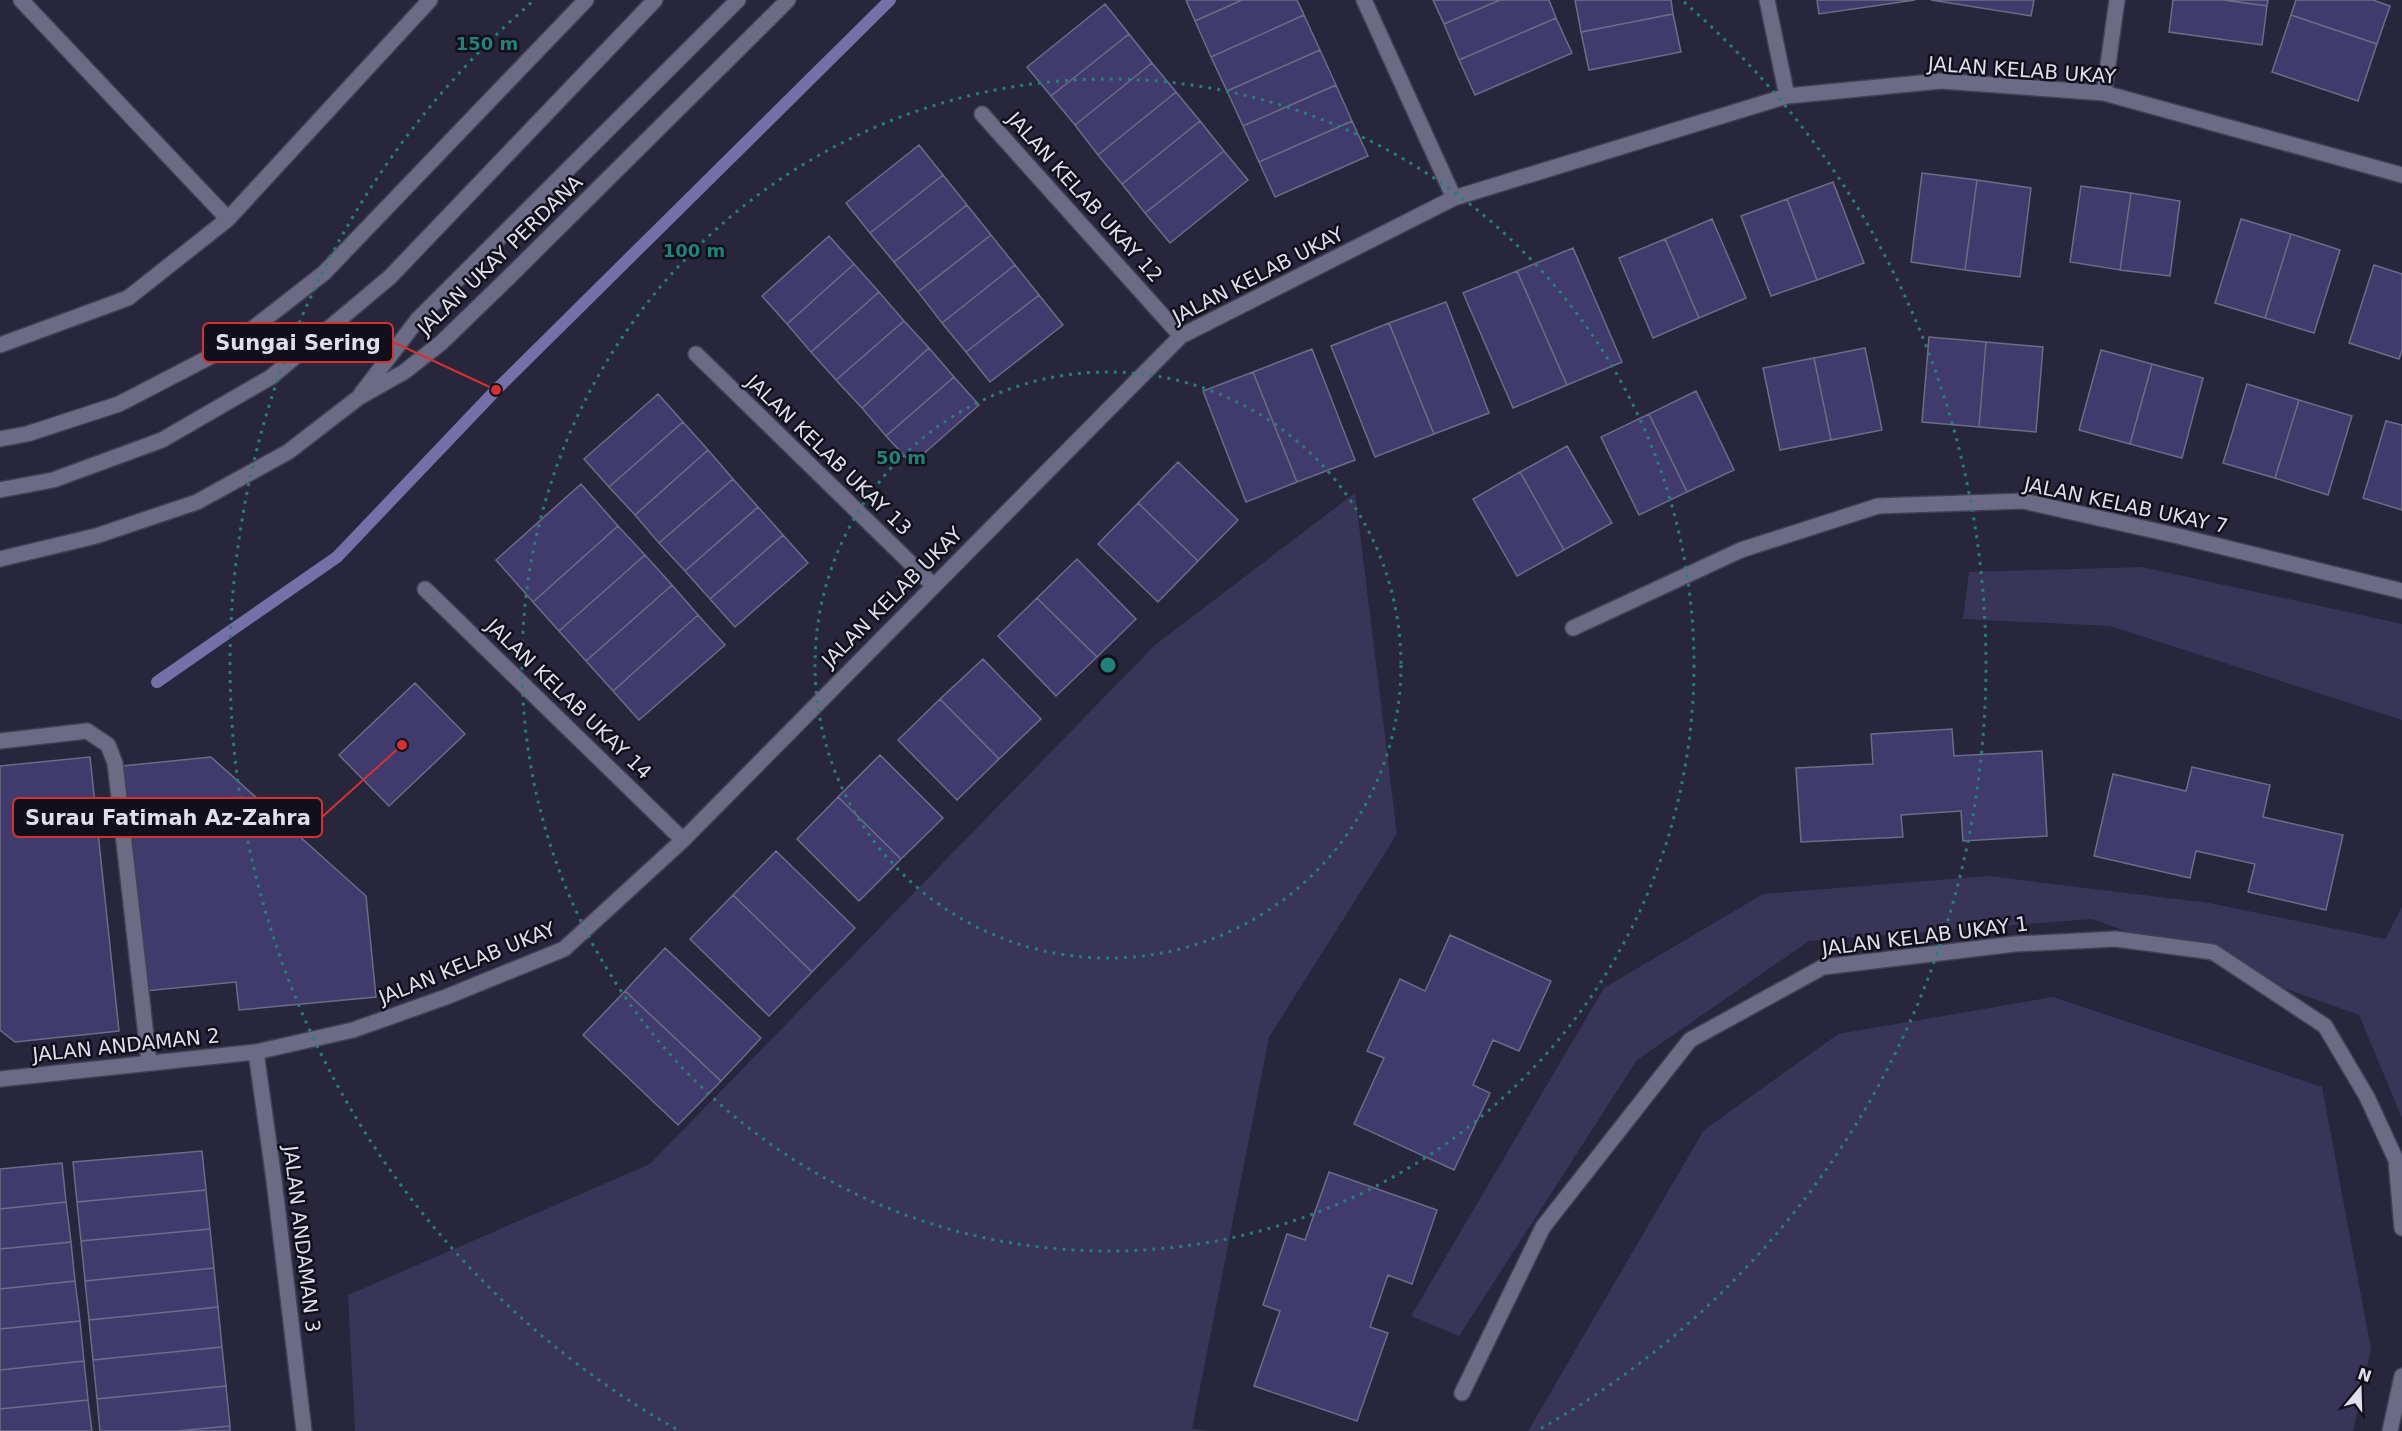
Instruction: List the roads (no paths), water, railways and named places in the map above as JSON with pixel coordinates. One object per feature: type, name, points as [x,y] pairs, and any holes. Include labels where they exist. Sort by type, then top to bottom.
[{"type":"street","points":[[21,0],[228,219]]},
{"type":"street","points":[[0,345],[128,298],[228,219],[430,0]]},
{"type":"street","points":[[0,439],[27,434],[119,404],[229,347],[324,273],[586,0]]},
{"type":"street","points":[[0,490],[53,480],[162,440],[271,377],[390,277],[656,0]]},
{"type":"street","points":[[358,398],[418,319],[738,0]]},
{"type":"street","name":"JALAN UKAY PERDANA","points":[[0,559],[96,536],[197,502],[288,452],[358,398],[404,372],[441,343],[641,149],[788,0]]},
{"type":"street","points":[[1364,0],[1454,198]]},
{"type":"street","points":[[1767,0],[1788,96]]},
{"type":"street","points":[[2104,93],[2117,0]]},
{"type":"street","name":"JALAN KELAB UKAY","points":[[256,1052],[353,1030],[446,997],[564,949],[683,840],[1181,336],[1454,198],[1788,96],[1941,81],[2104,93],[2402,176]]},
{"type":"street","name":"JALAN KELAB UKAY 12","points":[[982,114],[1181,336]]},
{"type":"street","name":"JALAN KELAB UKAY 13","points":[[696,354],[933,585]]},
{"type":"street","name":"JALAN KELAB UKAY 7","points":[[1573,628],[1741,550],[1878,506],[2023,501],[2174,535],[2402,591]]},
{"type":"street","name":"JALAN KELAB UKAY 14","points":[[425,589],[683,840]]},
{"type":"street","points":[[0,741],[87,731],[108,745],[115,763],[149,1062]]},
{"type":"street","name":"JALAN KELAB UKAY 1","points":[[1462,1393],[1543,1227],[1690,1040],[1823,967],[2014,944],[2116,939],[2213,952],[2325,1026],[2367,1097],[2396,1160],[2402,1228]]},
{"type":"street","name":"JALAN ANDAMAN 2","points":[[0,1079],[256,1052]]},
{"type":"street","name":"JALAN ANDAMAN 3","points":[[256,1052],[304,1431]]},
{"type":"street","points":[[2390,1431],[2402,1376]]},
{"type":"waterway","points":[[157,682],[337,557],[496,390],[890,0]]},
{"type":"place","name":"Sungai Sering","points":[[496,390]]},
{"type":"place","name":"Surau Fatimah Az-Zahra","points":[[402,745]]}]
